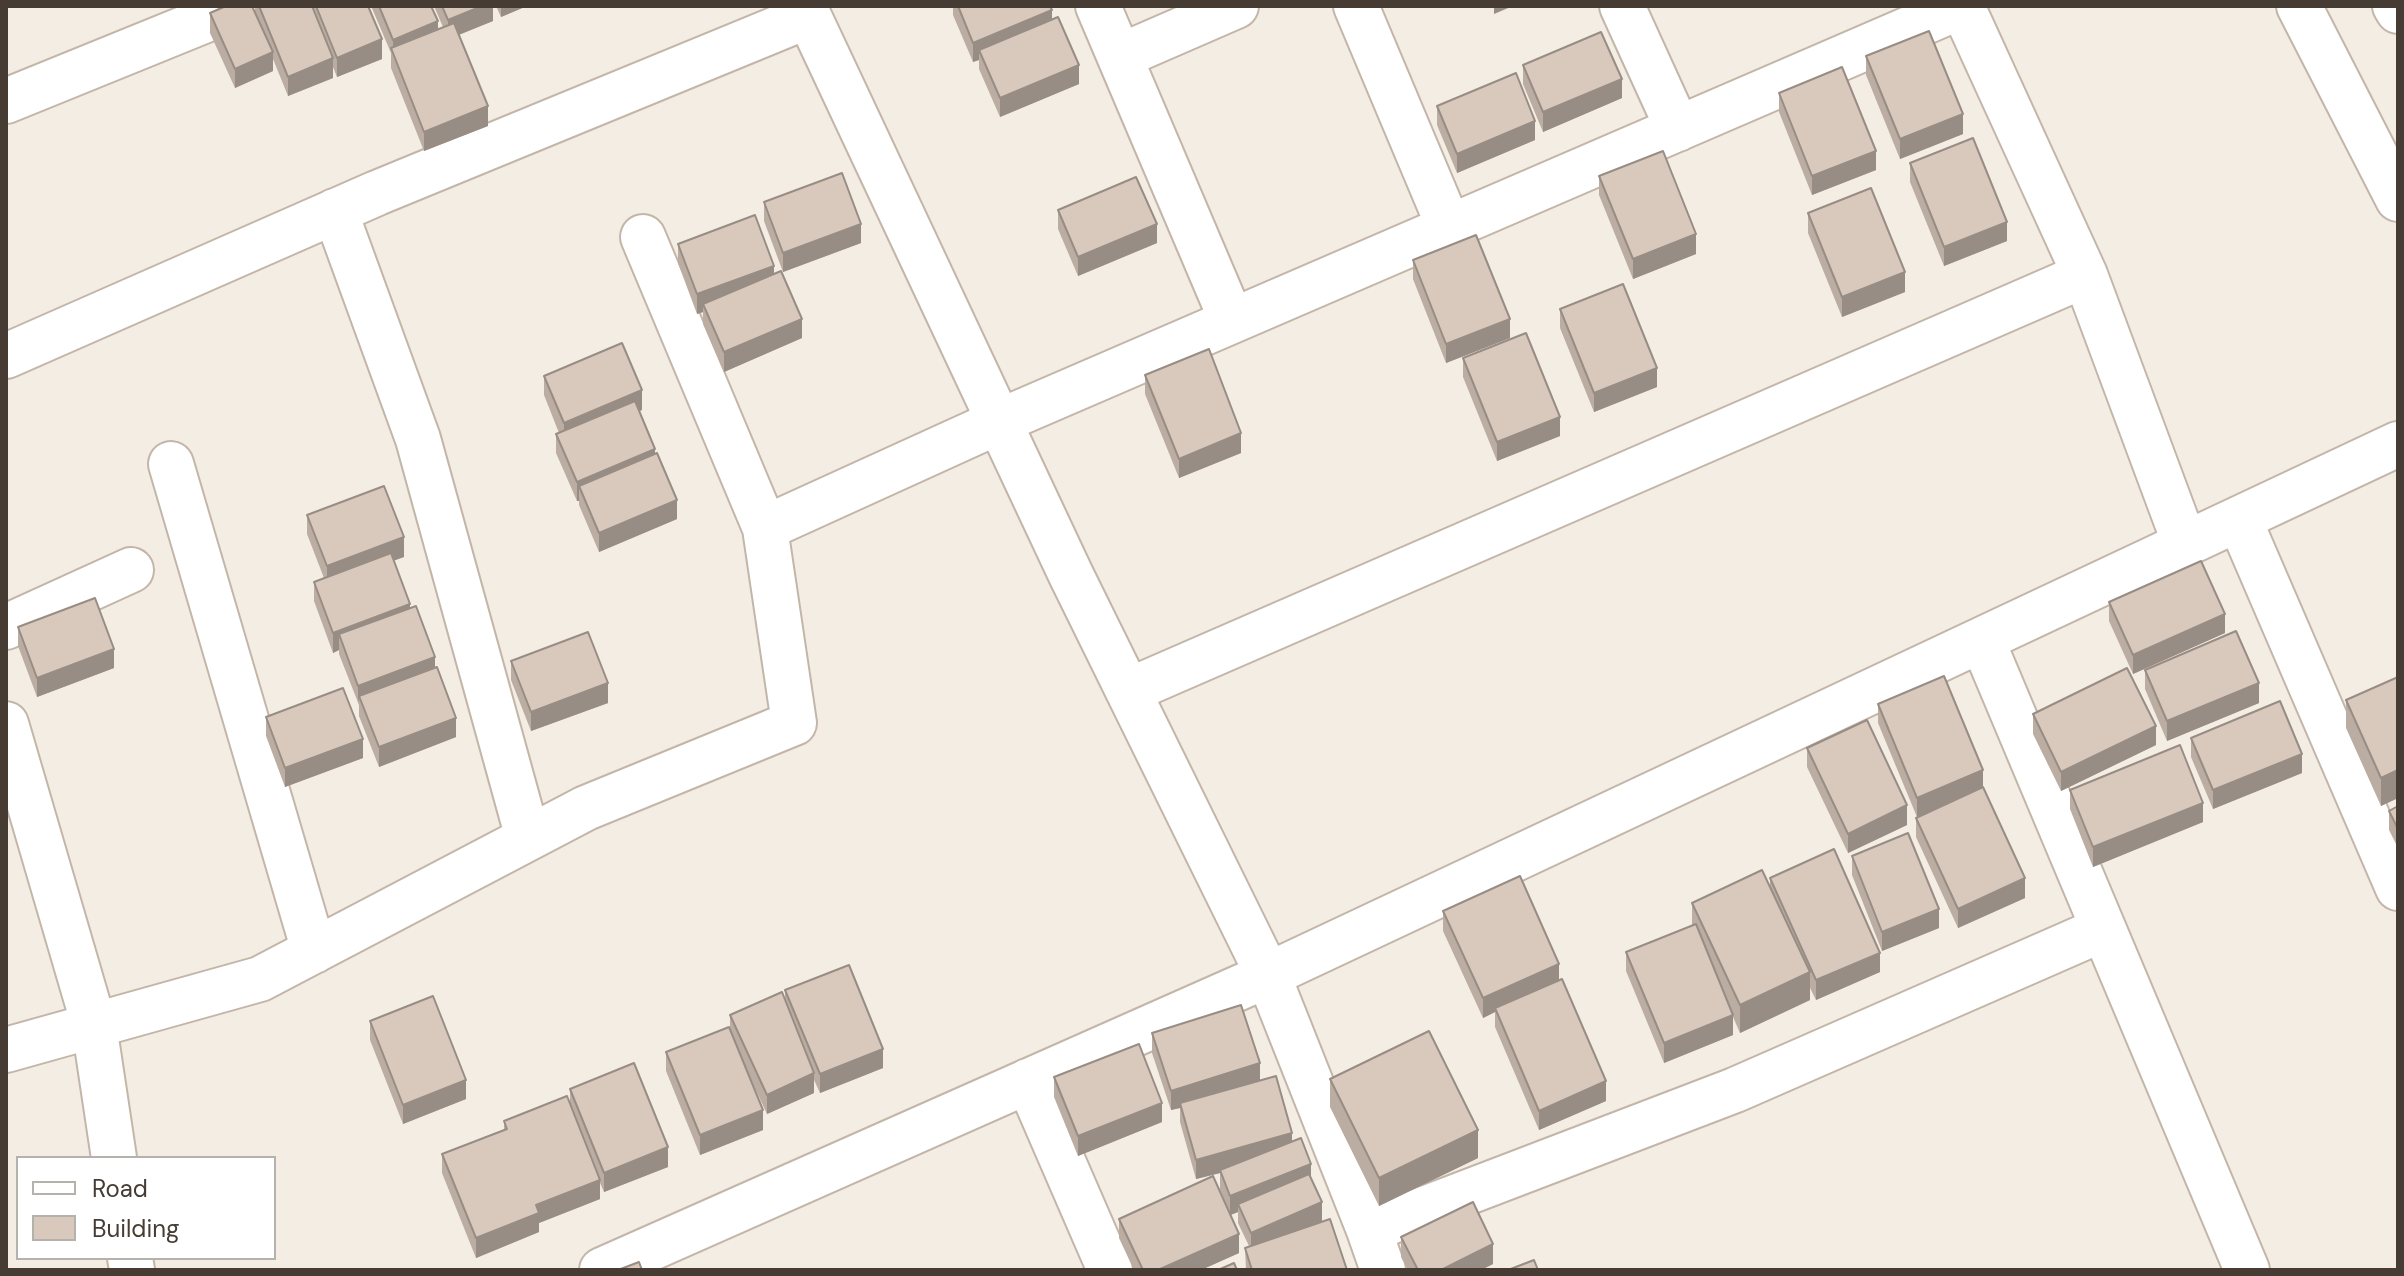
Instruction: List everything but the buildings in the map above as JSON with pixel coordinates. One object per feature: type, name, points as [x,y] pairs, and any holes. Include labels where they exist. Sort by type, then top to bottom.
[{"type":"street","points":[[6,101],[240,6]]},
{"type":"street","points":[[1098,6],[1232,321]]},
{"type":"street","points":[[1121,56],[1236,6]]},
{"type":"street","points":[[1356,6],[1449,227]]},
{"type":"street","points":[[1622,6],[1678,129]]},
{"type":"street","points":[[765,528],[998,422],[1962,6],[2085,275],[2185,544]]},
{"type":"street","points":[[2299,6],[2398,199]]},
{"type":"street","points":[[6,356],[335,211],[806,11],[998,422],[1268,975],[1376,1250],[2103,929]]},
{"type":"street","points":[[335,211],[418,439],[528,838]]},
{"type":"street","points":[[6,1050],[260,979],[586,808],[794,723],[765,528],[643,237]]},
{"type":"street","points":[[1128,691],[2085,275]]},
{"type":"street","points":[[602,1270],[1268,975],[2398,444]]},
{"type":"street","points":[[171,464],[314,951]]},
{"type":"street","points":[[2239,519],[2398,888]]},
{"type":"street","points":[[6,627],[131,570]]},
{"type":"street","points":[[1982,640],[2247,1270]]},
{"type":"street","points":[[6,724],[94,1025],[114,1156]]},
{"type":"street","points":[[1028,1081],[1110,1270]]}]
